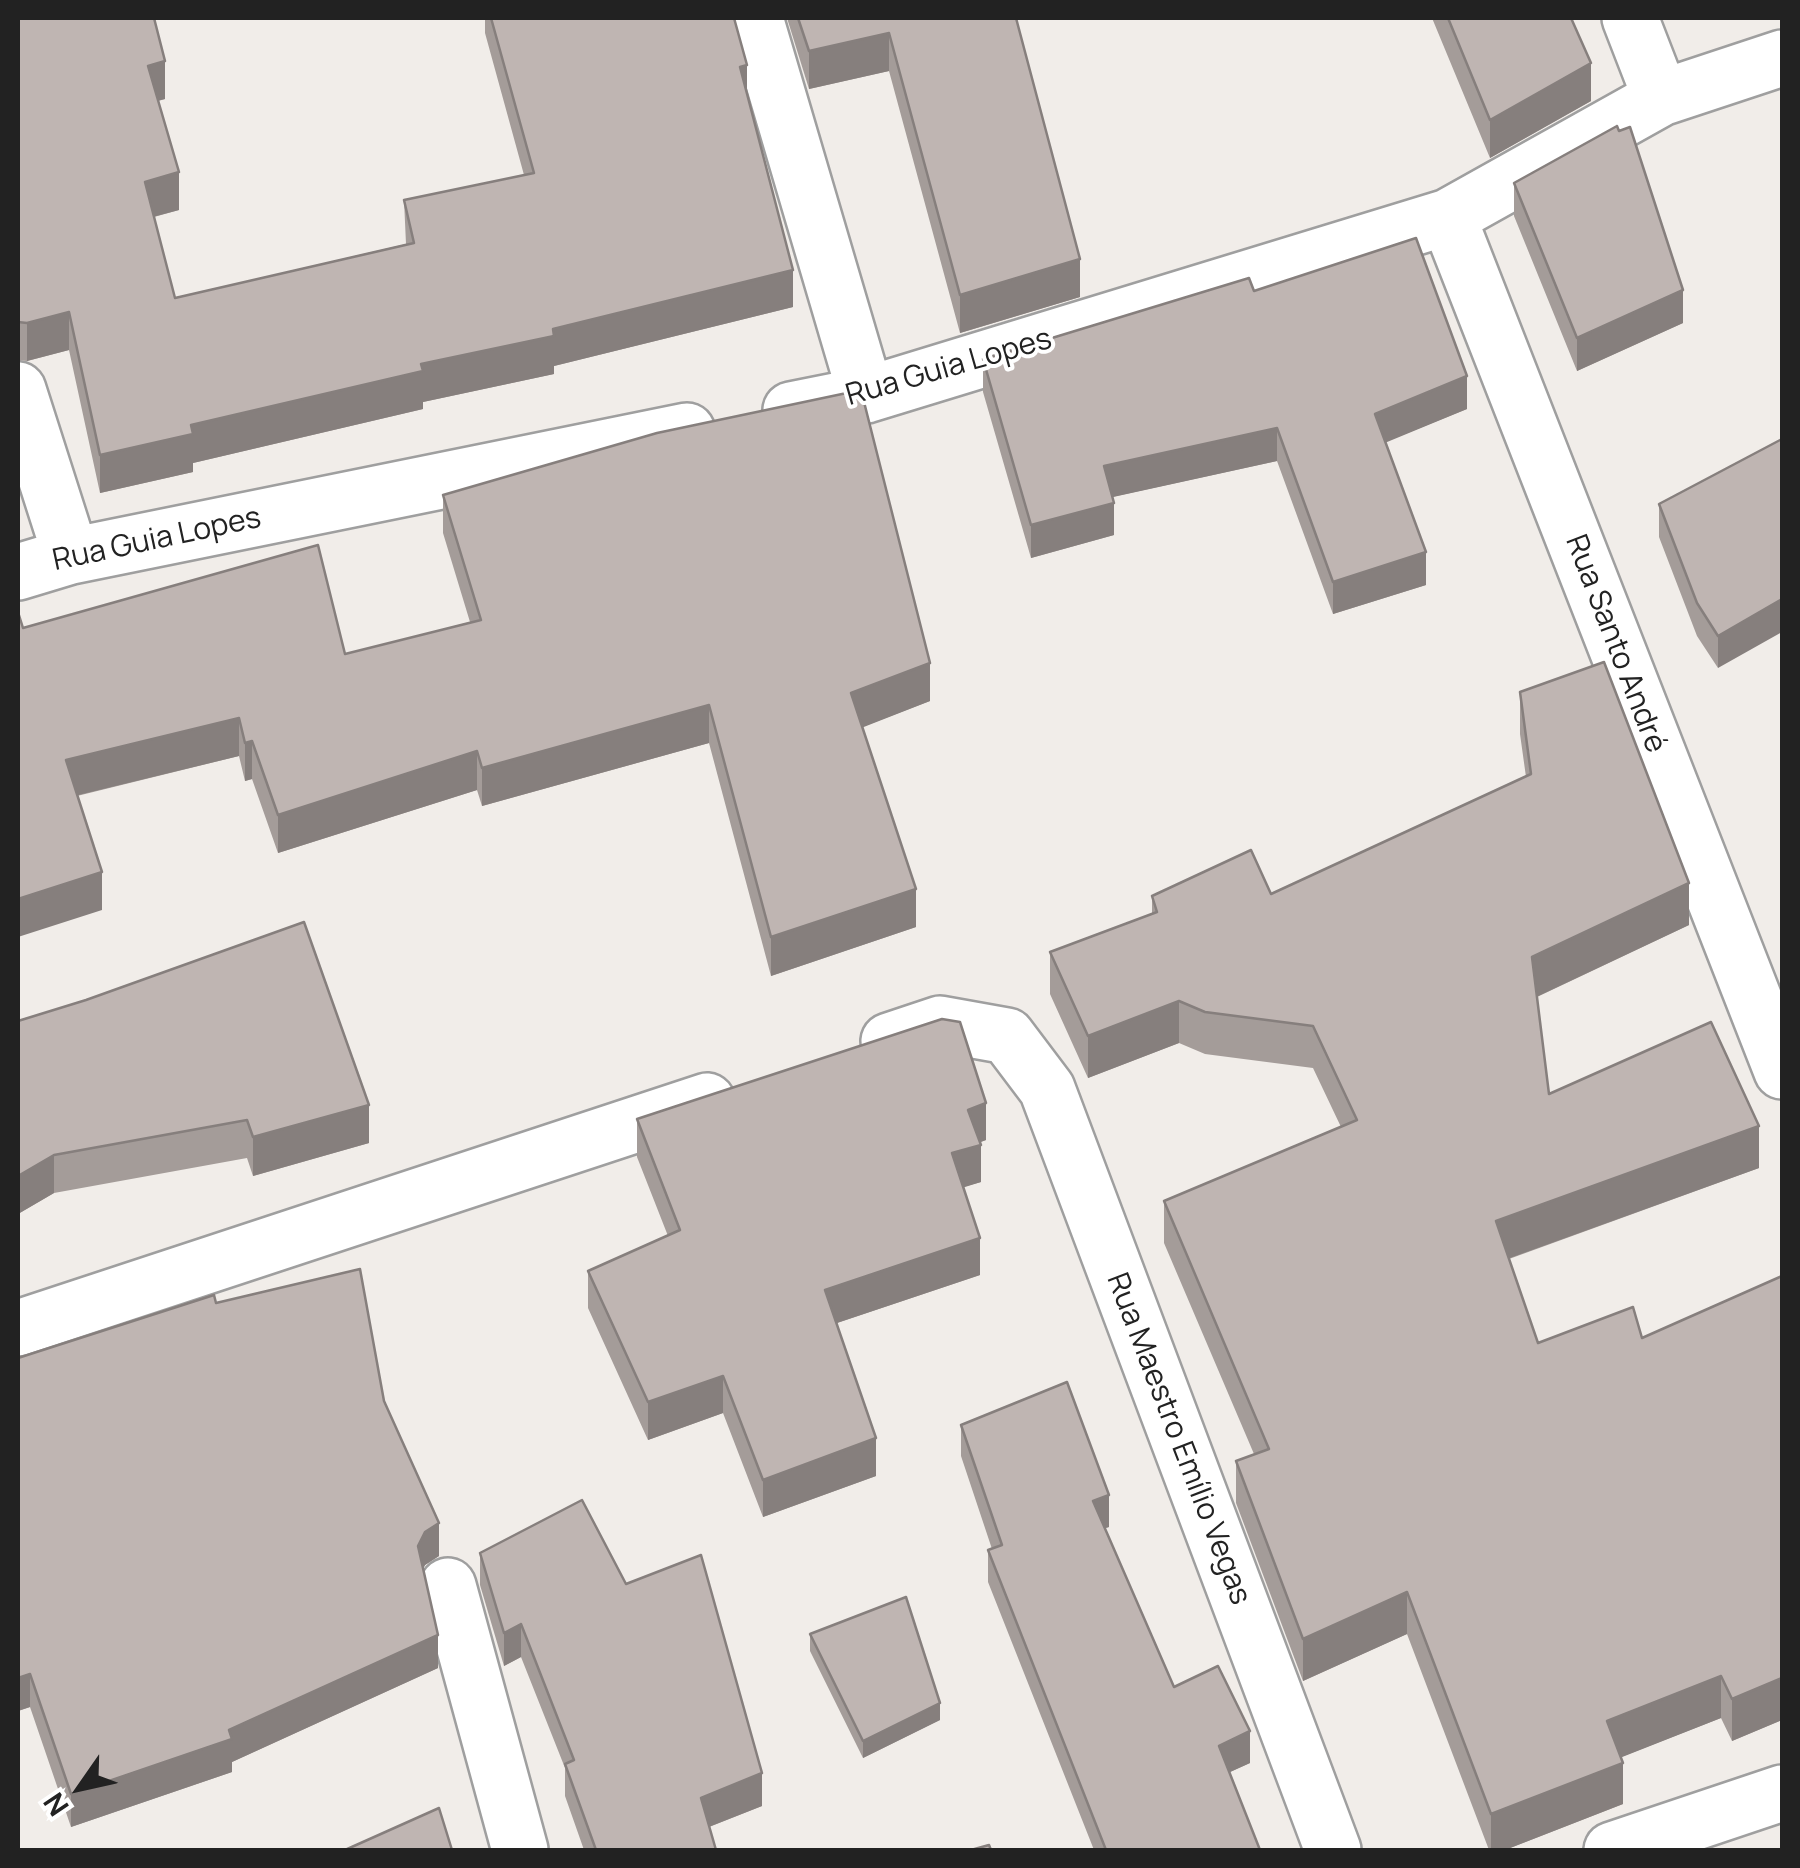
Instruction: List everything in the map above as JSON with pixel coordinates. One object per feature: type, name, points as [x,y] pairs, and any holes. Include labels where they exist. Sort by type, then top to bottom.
[{"type":"street","points":[[755,18],[866,395]]},
{"type":"street","points":[[1630,18],[1661,98]]},
{"type":"street","name":"Rua Guia Lopes","points":[[18,572],[70,556],[866,395],[1448,217],[1661,98],[1782,58]]},
{"type":"street","name":"Rua Santo André","points":[[1448,217],[1782,1071]]},
{"type":"street","points":[[18,390],[70,556]]},
{"type":"street","name":"Rua Maestro Emílio Vegas","points":[[846,1055],[940,1024],[1007,1036],[1048,1089],[1332,1850]]},
{"type":"street","points":[[18,1328],[752,1086]]},
{"type":"street","points":[[448,1586],[520,1850]]},
{"type":"street","points":[[1612,1850],[1782,1793]]},
{"type":"building","points":[[18,18],[154,18],[165,61],[148,66],[179,172],[145,182],[175,298],[414,243],[404,200],[534,173],[491,18],[734,18],[747,65],[740,67],[793,270],[553,329],[554,336],[421,364],[423,371],[191,425],[193,434],[100,455],[69,312],[18,322]]},
{"type":"building","points":[[798,18],[1016,18],[1080,259],[960,295],[889,33],[809,51]]},
{"type":"building","points":[[1448,18],[1571,18],[1591,63],[1490,120]]},
{"type":"building","points":[[1617,126],[1619,131],[1630,127],[1683,290],[1577,338],[1514,183]]},
{"type":"building","points":[[1416,238],[1467,376],[1375,414],[1426,552],[1333,582],[1277,428],[1104,466],[1114,503],[1031,525],[983,359],[1249,278],[1254,291]]},
{"type":"building","points":[[861,390],[930,663],[851,693],[916,889],[771,937],[709,705],[482,768],[477,751],[278,815],[252,741],[245,743],[239,718],[66,760],[102,872],[18,899],[18,612],[23,628],[318,545],[345,654],[481,620],[443,495],[657,433]]},
{"type":"building","points":[[1782,439],[1782,599],[1718,636],[1697,603],[1659,504]]},
{"type":"building","points":[[1604,662],[1689,883],[1532,957],[1549,1094],[1711,1022],[1759,1126],[1496,1221],[1538,1343],[1633,1307],[1642,1338],[1782,1276],[1782,1678],[1732,1699],[1721,1676],[1607,1721],[1623,1763],[1491,1814],[1407,1592],[1303,1639],[1236,1461],[1269,1449],[1164,1201],[1357,1120],[1313,1026],[1205,1012],[1179,1001],[1088,1036],[1050,952],[1157,912],[1152,896],[1251,850],[1271,894],[1531,774],[1520,692]]},
{"type":"building","points":[[304,922],[369,1105],[253,1137],[247,1120],[54,1155],[18,1176],[18,1021]]},
{"type":"building","points":[[942,1019],[960,1022],[986,1103],[968,1110],[981,1145],[952,1153],[980,1238],[825,1290],[876,1438],[763,1480],[723,1376],[648,1402],[588,1271],[680,1230],[637,1119]]},
{"type":"building","points":[[360,1269],[384,1401],[439,1523],[425,1532],[418,1546],[438,1635],[229,1730],[232,1739],[71,1794],[30,1674],[18,1678],[18,1358],[214,1295],[216,1303]]},
{"type":"building","points":[[1067,1382],[1109,1495],[1093,1501],[1174,1687],[1218,1666],[1250,1731],[1219,1746],[1260,1850],[1106,1850],[988,1550],[1002,1545],[961,1425]]},
{"type":"building","points":[[582,1500],[626,1584],[701,1555],[762,1773],[701,1798],[716,1850],[596,1850],[565,1764],[574,1760],[521,1624],[504,1633],[480,1553]]},
{"type":"building","points":[[906,1597],[940,1703],[863,1741],[810,1634]]},
{"type":"building","points":[[439,1808],[452,1850],[345,1850]]}]
